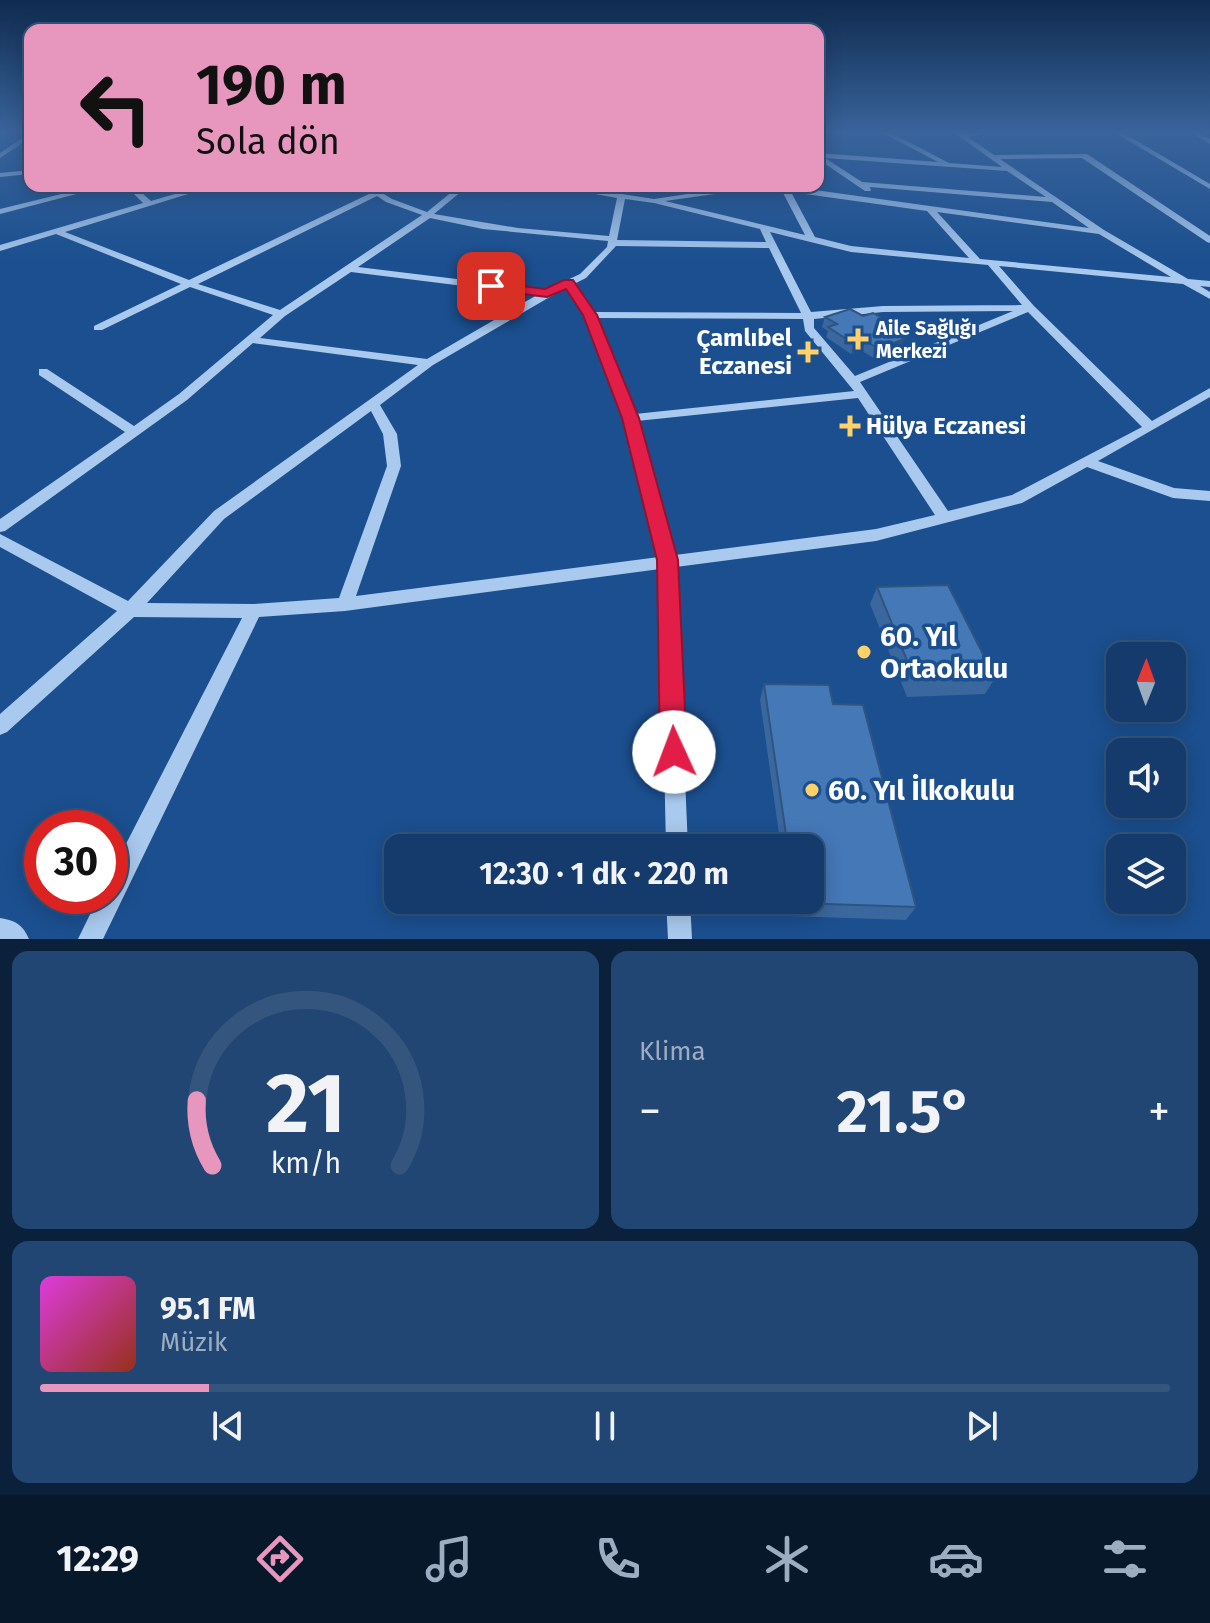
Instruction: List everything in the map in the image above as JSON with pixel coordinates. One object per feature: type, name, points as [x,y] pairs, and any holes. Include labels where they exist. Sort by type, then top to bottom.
[{"type":"street","points":[[848,175],[889,205]]},
{"type":"street","points":[[1014,175],[1101,232],[1210,296]]},
{"type":"street","points":[[1112,175],[1210,240]]},
{"type":"street","points":[[1189,175],[1210,187]]},
{"type":"street","points":[[862,184],[1053,200]]},
{"type":"street","points":[[0,212],[79,192]]},
{"type":"street","points":[[136,192],[149,204]]},
{"type":"street","points":[[0,248],[190,192]]},
{"type":"street","points":[[373,192],[430,214],[498,228],[612,241],[773,245]]},
{"type":"street","points":[[0,527],[135,432],[253,340],[281,314],[430,214],[457,192]]},
{"type":"street","points":[[591,192],[654,201],[851,249],[1210,284]]},
{"type":"street","points":[[654,201],[716,192]]},
{"type":"street","points":[[787,192],[812,241]]},
{"type":"street","points":[[809,192],[1101,232]]},
{"type":"street","points":[[98,328],[375,194]]},
{"type":"street","points":[[0,726],[130,610],[219,515],[429,363],[547,293],[583,276],[612,241],[621,197]]},
{"type":"street","points":[[931,210],[976,260]]},
{"type":"street","points":[[764,229],[808,316],[809,329],[853,381],[944,517]]},
{"type":"street","points":[[58,232],[192,285],[281,314]]},
{"type":"street","points":[[990,262],[1030,308],[1150,427]]},
{"type":"street","points":[[350,269],[547,293]]},
{"type":"street","points":[[569,283],[590,315],[630,418],[668,560],[677,834]]},
{"type":"street","points":[[590,315],[808,316],[883,309],[1030,308]]},
{"type":"street","points":[[853,381],[1030,308]]},
{"type":"street","points":[[253,340],[429,363]]},
{"type":"street","points":[[43,372],[135,432]]},
{"type":"street","points":[[0,540],[130,610],[254,611],[345,604],[876,535],[1017,499],[1210,392]]},
{"type":"street","points":[[630,418],[861,394]]},
{"type":"street","points":[[345,604],[394,466],[390,434],[373,404]]},
{"type":"street","points":[[1086,462],[1173,493],[1210,496]]},
{"type":"street","points":[[90,939],[254,611]]},
{"type":"street","points":[[679,914],[680,939]]},
{"type":"street","points":[[0,930],[9,931],[17,939]]},
{"type":"building","points":[[850,309],[863,316],[873,313],[898,327],[889,330],[904,339],[878,349],[865,340],[854,344],[828,327],[837,324],[825,317]]},
{"type":"building","points":[[948,585],[995,678],[915,680],[877,587]]},
{"type":"building","points":[[764,684],[829,685],[833,704],[863,705],[916,907],[824,904],[824,834],[786,834]]},
{"type":"place","name":"Aile Sağlığı Merkezi","points":[[858,339]]},
{"type":"place","name":"Çamlıbel Eczanesi","points":[[808,352]]},
{"type":"place","name":"Hülya Eczanesi","points":[[850,426]]},
{"type":"place","name":"60. Yıl Ortaokulu","points":[[864,652]]},
{"type":"place","name":"60. Yıl İlkokulu","points":[[812,790]]},
{"type":"route","points":[[491,286],[547,293],[569,283],[590,315],[630,418],[668,560],[674,752]]}]
